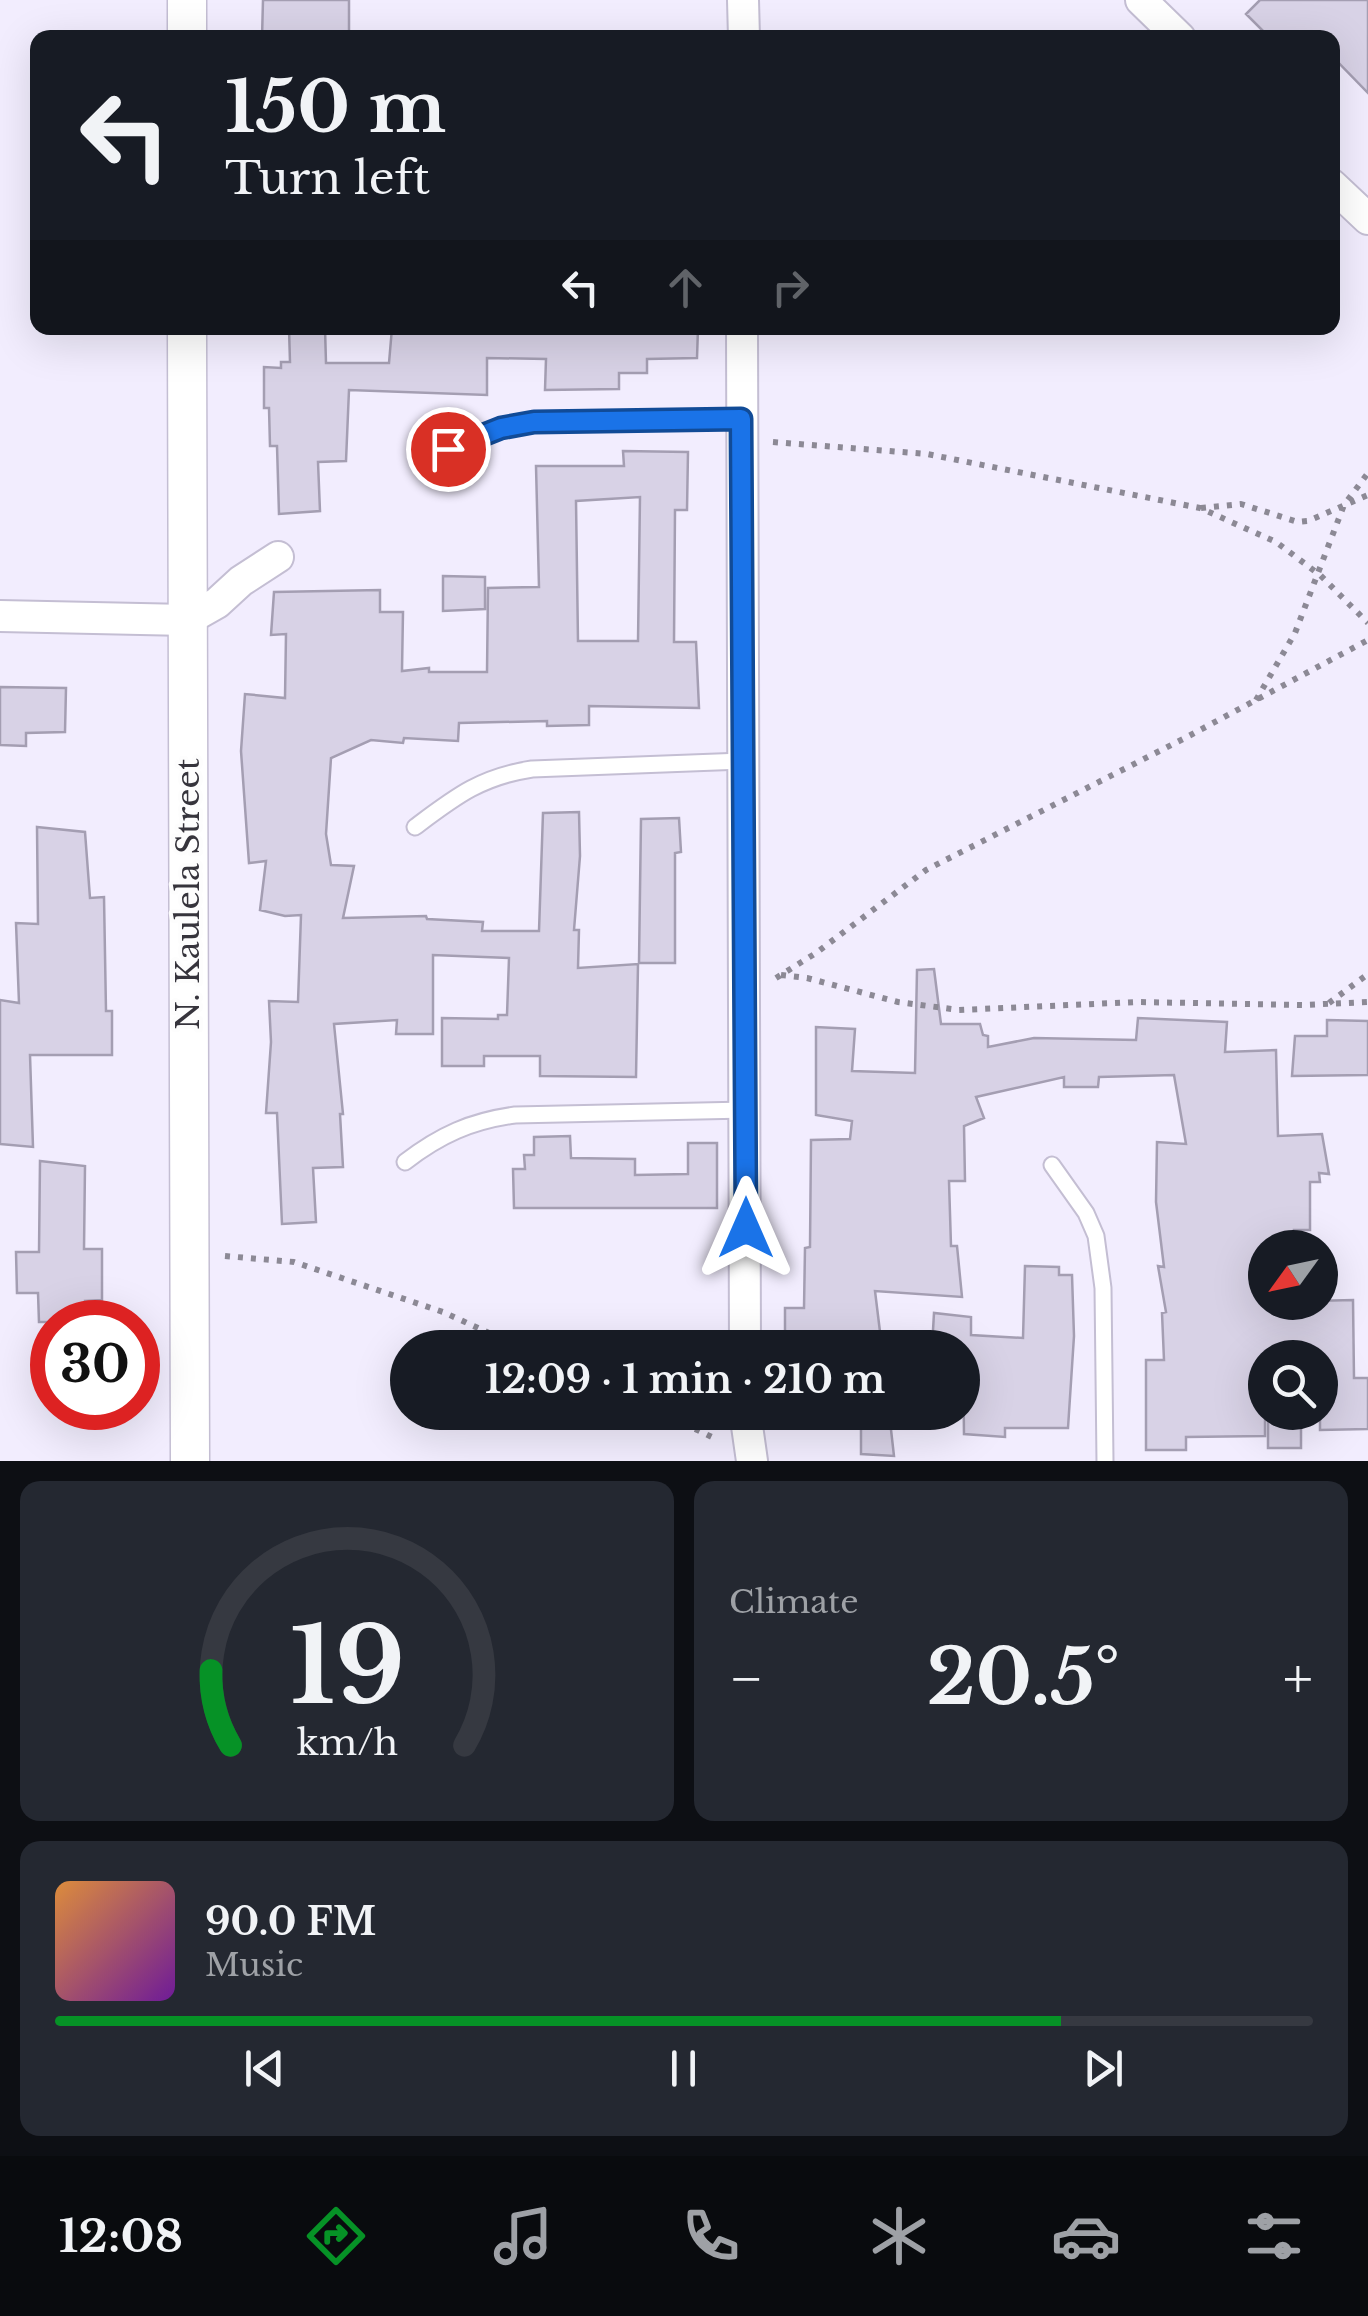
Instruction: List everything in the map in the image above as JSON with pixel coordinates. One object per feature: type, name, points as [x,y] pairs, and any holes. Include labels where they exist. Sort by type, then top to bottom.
[{"type":"street","points":[[187,30],[188,0]]},
{"type":"street","points":[[743,0],[744,30]]},
{"type":"street","points":[[1141,0],[1172,30]]},
{"type":"street","points":[[1340,193],[1368,220]]},
{"type":"street","name":"N. Kaulela Street","points":[[187,335],[190,1461]]},
{"type":"street","points":[[742,335],[746,1330]]},
{"type":"street","points":[[0,616],[187,620],[216,604],[241,581],[278,557]]},
{"type":"street","points":[[747,1430],[750,1458]]},
{"type":"lane","points":[[420,464],[476,436],[534,422],[741,429]]},
{"type":"lane","points":[[415,827],[449,802],[500,774],[532,769],[742,761]]},
{"type":"lane","points":[[405,1162],[450,1132],[488,1119],[515,1115],[746,1110]]},
{"type":"lane","points":[[1052,1165],[1086,1213],[1096,1236],[1103,1288],[1105,1461]]},
{"type":"path","points":[[741,429],[927,454],[1200,508],[1276,542],[1320,575],[1368,623]]},
{"type":"path","points":[[1255,701],[1295,634],[1344,506],[1368,473]]},
{"type":"path","points":[[1200,508],[1241,504],[1308,522],[1368,495]]},
{"type":"path","points":[[745,997],[816,953],[926,870],[1368,640]]},
{"type":"path","points":[[1328,1004],[1368,974]]},
{"type":"path","points":[[780,975],[807,978],[898,1002],[960,1010],[1137,1002],[1368,1002]]},
{"type":"path","points":[[189,1253],[294,1262],[443,1312],[482,1330]]},
{"type":"path","points":[[695,1430],[750,1458]]},
{"type":"building","points":[[263,0],[349,0],[349,30],[262,30]]},
{"type":"building","points":[[1260,0],[1368,0],[1368,93],[1340,64],[1340,30],[1262,30],[1246,14]]},
{"type":"building","points":[[289,335],[325,335],[326,363],[389,363],[391,335],[698,335],[697,358],[647,359],[647,373],[619,373],[619,389],[545,390],[546,359],[487,358],[487,395],[349,390],[346,461],[318,462],[320,511],[279,514],[277,446],[270,446],[269,408],[264,408],[264,367],[281,368],[281,362],[290,362]]},
{"type":"building","points":[[623,451],[688,452],[687,510],[675,510],[674,642],[696,642],[699,708],[589,706],[589,725],[547,726],[547,721],[459,723],[458,741],[371,740],[331,758],[326,834],[331,865],[354,866],[343,918],[426,916],[483,922],[482,931],[539,931],[543,813],[579,812],[574,930],[579,930],[578,968],[638,964],[636,1077],[540,1076],[540,1056],[484,1056],[484,1066],[442,1066],[442,1018],[498,1019],[498,1015],[507,1015],[509,958],[433,955],[433,1034],[396,1034],[397,1020],[334,1024],[343,1114],[343,1167],[313,1168],[316,1222],[282,1224],[277,1113],[266,1113],[271,1042],[269,1001],[298,1002],[301,915],[260,910],[266,861],[249,863],[241,751],[245,694],[285,698],[286,634],[271,635],[274,592],[380,590],[380,612],[403,612],[402,671],[429,668],[429,672],[487,672],[488,588],[539,587],[536,466],[624,466]],"holes":[[[640,497],[638,641],[578,641],[576,501]]]},
{"type":"building","points":[[443,576],[485,577],[485,609],[443,611]]},
{"type":"building","points":[[0,687],[66,688],[65,732],[26,733],[26,746],[0,745]]},
{"type":"building","points":[[679,818],[681,852],[675,853],[675,963],[639,963],[641,819]]},
{"type":"building","points":[[37,827],[85,832],[90,898],[104,897],[106,1011],[112,1011],[112,1055],[30,1055],[33,1147],[0,1144],[0,1000],[19,1003],[16,923],[38,924]]},
{"type":"building","points":[[934,969],[941,1024],[980,1024],[983,1035],[988,1036],[988,1047],[1034,1038],[1136,1040],[1138,1018],[1227,1022],[1225,1052],[1276,1050],[1278,1136],[1322,1134],[1329,1174],[1319,1173],[1320,1182],[1310,1182],[1310,1230],[1248,1230],[1248,1320],[1338,1320],[1338,1300],[1353,1300],[1354,1378],[1368,1378],[1368,1429],[1338,1430],[1338,1340],[1248,1340],[1248,1430],[1265,1430],[1265,1436],[1186,1437],[1186,1450],[1146,1450],[1146,1360],[1164,1360],[1162,1313],[1166,1312],[1158,1266],[1164,1267],[1156,1202],[1157,1142],[1186,1144],[1174,1075],[1099,1077],[1098,1087],[1064,1087],[1064,1077],[976,1097],[984,1118],[964,1126],[965,1181],[949,1181],[951,1246],[957,1246],[962,1297],[875,1291],[880,1330],[785,1330],[785,1308],[804,1308],[805,1248],[810,1247],[811,1140],[850,1139],[852,1121],[816,1115],[816,1027],[855,1029],[852,1071],[915,1073],[917,970]]},
{"type":"building","points":[[1327,1020],[1368,1021],[1368,1075],[1292,1076],[1295,1036],[1327,1036]]},
{"type":"building","points":[[570,1136],[571,1158],[635,1159],[635,1175],[688,1174],[688,1143],[717,1143],[717,1208],[514,1208],[513,1169],[525,1169],[524,1155],[534,1155],[534,1137]]},
{"type":"building","points":[[40,1161],[85,1166],[84,1249],[102,1249],[102,1300],[38,1300],[38,1293],[17,1293],[16,1252],[39,1252]]},
{"type":"building","points":[[1025,1266],[1059,1267],[1059,1275],[1072,1275],[1074,1336],[1068,1428],[1005,1428],[1005,1437],[964,1434],[964,1430],[980,1430],[980,1336],[1023,1338]]},
{"type":"building","points":[[934,1313],[971,1317],[971,1330],[933,1330]]},
{"type":"building","points":[[861,1430],[891,1430],[894,1456],[861,1454]]},
{"type":"building","points":[[1268,1430],[1301,1430],[1301,1448],[1268,1448]]},
{"type":"route","points":[[448,449],[501,428],[534,422],[741,419],[746,1228]]}]
